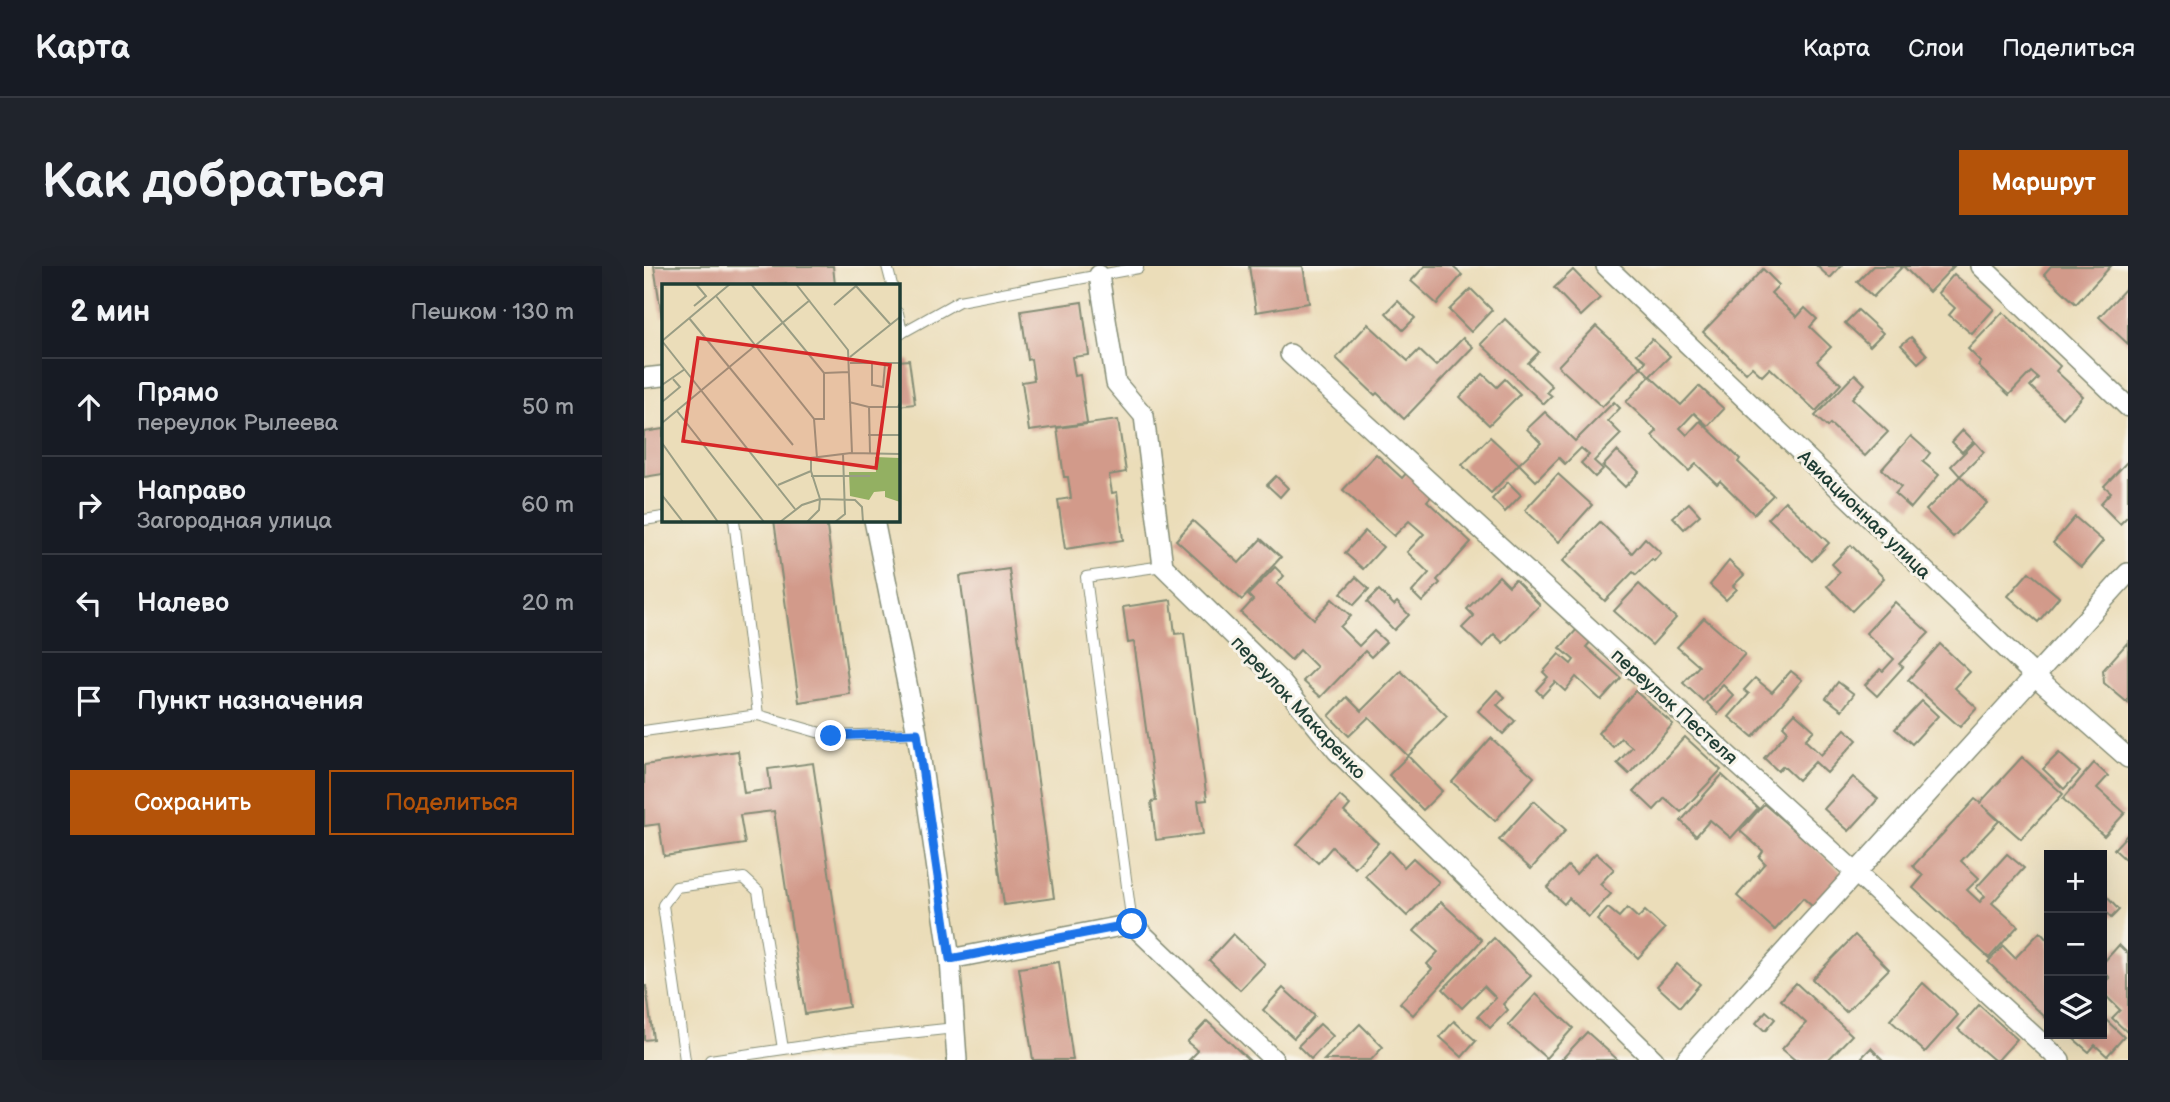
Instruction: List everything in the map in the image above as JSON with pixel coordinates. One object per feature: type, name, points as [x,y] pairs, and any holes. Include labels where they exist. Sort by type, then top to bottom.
[{"type":"street","name":"Авиационная улица","points":[[1605,266],[2035,676],[2128,758]]},
{"type":"street","points":[[1981,266],[2128,407]]},
{"type":"street","points":[[1099,275],[1116,383],[1144,416],[1163,566]]},
{"type":"street","name":"переулок Пестеля","points":[[1290,354],[2060,1060]]},
{"type":"street","points":[[644,379],[662,376]]},
{"type":"street","points":[[874,522],[917,733],[950,959],[957,1060]]},
{"type":"street","name":"переулок Макаренко","points":[[1163,566],[1280,681],[1337,751],[1654,1060]]},
{"type":"street","points":[[1686,1060],[2128,573]]},
{"type":"street","points":[[950,959],[1132,924],[1275,1060]]},
{"type":"lane","points":[[887,266],[892,284]]},
{"type":"lane","points":[[900,334],[959,301],[1138,266]]},
{"type":"lane","points":[[644,520],[662,517]]},
{"type":"lane","points":[[734,522],[758,715]]},
{"type":"lane","points":[[1132,924],[1086,577],[1163,566]]},
{"type":"lane","points":[[644,732],[758,715],[831,736],[917,733]]},
{"type":"lane","points":[[685,1060],[663,905],[676,887],[744,878],[758,891],[783,1049]]},
{"type":"lane","points":[[710,1060],[852,1039],[955,1028]]},
{"type":"building","points":[[654,266],[833,266],[835,284],[662,284],[662,318]]},
{"type":"building","points":[[1249,266],[1303,266],[1309,303],[1256,312]]},
{"type":"building","points":[[1425,266],[1452,266],[1462,275],[1437,304],[1411,281]]},
{"type":"building","points":[[1817,266],[1841,266],[1830,278]]},
{"type":"building","points":[[1873,266],[1903,266],[1873,297],[1857,282]]},
{"type":"building","points":[[1903,266],[1954,266],[1929,292]]},
{"type":"building","points":[[2051,266],[2111,266],[2076,304],[2044,274]]},
{"type":"building","points":[[1763,269],[1779,285],[1771,293],[1797,317],[1805,308],[1817,319],[1810,327],[1831,347],[1817,361],[1841,384],[1816,411],[1770,368],[1762,376],[1752,367],[1746,373],[1703,332]]},
{"type":"building","points":[[1573,270],[1600,298],[1581,316],[1554,288]]},
{"type":"building","points":[[1954,274],[1994,309],[1972,334],[1949,315],[1955,308],[1938,293]]},
{"type":"building","points":[[2128,286],[2128,344],[2099,317]]},
{"type":"building","points":[[1471,289],[1492,310],[1471,332],[1449,310]]},
{"type":"building","points":[[1398,301],[1415,318],[1403,330],[1386,313]]},
{"type":"building","points":[[1082,302],[1089,355],[1072,357],[1075,376],[1080,375],[1087,423],[1029,431],[1022,382],[1034,380],[1031,359],[1028,360],[1021,311]]},
{"type":"building","points":[[1858,310],[1883,333],[1870,346],[1845,323]]},
{"type":"building","points":[[2003,312],[2060,366],[2056,371],[2083,396],[2063,418],[2030,386],[2038,378],[2031,372],[2009,395],[1978,366],[1981,362],[1968,349]]},
{"type":"building","points":[[1505,319],[1539,352],[1528,363],[1552,386],[1547,392],[1552,396],[1544,404],[1481,344]]},
{"type":"building","points":[[1368,324],[1408,361],[1419,350],[1436,366],[1463,338],[1473,347],[1404,419],[1336,358]]},
{"type":"building","points":[[1596,326],[1641,367],[1602,407],[1558,366]]},
{"type":"building","points":[[1911,337],[1927,355],[1918,363],[1901,345]]},
{"type":"building","points":[[1652,339],[1670,356],[1650,376],[1641,367],[1646,361],[1637,354]]},
{"type":"building","points":[[909,360],[915,404],[900,406],[900,361]]},
{"type":"building","points":[[1483,374],[1497,387],[1505,379],[1520,394],[1489,425],[1460,397]]},
{"type":"building","points":[[1855,374],[1865,384],[1852,398],[1888,432],[1865,456],[1830,424],[1827,427],[1815,416]]},
{"type":"building","points":[[1650,376],[1681,405],[1699,386],[1724,409],[1708,426],[1694,413],[1680,428],[1687,435],[1700,421],[1773,495],[1754,514],[1720,481],[1717,484],[1696,464],[1689,471],[1652,436],[1657,431],[1626,402]]},
{"type":"building","points":[[1614,402],[1620,408],[1608,421],[1621,434],[1594,461],[1603,469],[1595,477],[1581,463],[1589,455],[1581,448],[1565,464],[1559,458],[1536,481],[1519,464],[1541,443],[1527,429],[1545,412],[1575,441]]},
{"type":"building","points":[[1118,420],[1126,472],[1109,475],[1112,493],[1117,492],[1123,540],[1065,549],[1058,500],[1071,498],[1068,477],[1064,477],[1057,428]]},
{"type":"building","points":[[662,429],[662,474],[644,477],[644,432]]},
{"type":"building","points":[[1963,430],[1974,441],[1962,452],[1952,442]]},
{"type":"building","points":[[1911,436],[1930,453],[1923,462],[1939,475],[1911,508],[1895,494],[1901,487],[1882,469]]},
{"type":"building","points":[[1490,437],[1519,464],[1491,493],[1462,465]]},
{"type":"building","points":[[1975,442],[1984,452],[1960,476],[1951,466]]},
{"type":"building","points":[[1617,451],[1639,472],[1625,487],[1603,466]]},
{"type":"building","points":[[1376,454],[1402,478],[1410,469],[1435,492],[1427,501],[1471,542],[1437,580],[1440,583],[1422,602],[1412,592],[1429,573],[1407,552],[1424,534],[1409,521],[1394,536],[1343,490]]},
{"type":"building","points":[[2128,461],[2128,516],[2120,524],[2100,504],[2111,492],[2104,486]]},
{"type":"building","points":[[1558,474],[1592,505],[1559,542],[1525,510]]},
{"type":"building","points":[[1276,476],[1288,488],[1280,497],[1267,485]]},
{"type":"building","points":[[1960,476],[1987,503],[1953,537],[1926,510]]},
{"type":"building","points":[[1508,482],[1521,495],[1505,512],[1492,499]]},
{"type":"building","points":[[1785,501],[1829,543],[1812,561],[1768,518]]},
{"type":"building","points":[[1689,503],[1700,515],[1684,529],[1673,517]]},
{"type":"building","points":[[2075,517],[2103,541],[2081,567],[2053,543]]},
{"type":"building","points":[[1193,521],[1239,563],[1261,539],[1281,557],[1242,600],[1176,540]]},
{"type":"building","points":[[774,522],[826,522],[850,694],[799,702]]},
{"type":"building","points":[[1600,522],[1632,553],[1645,538],[1661,553],[1636,575],[1633,572],[1605,601],[1563,561]]},
{"type":"building","points":[[1365,531],[1383,547],[1363,569],[1345,553]]},
{"type":"building","points":[[1851,545],[1884,578],[1852,611],[1827,586],[1840,572],[1832,564]]},
{"type":"building","points":[[1729,561],[1744,575],[1733,586],[1737,589],[1726,600],[1710,585]]},
{"type":"building","points":[[1275,567],[1284,576],[1277,584],[1314,619],[1332,599],[1351,616],[1340,627],[1359,646],[1374,631],[1386,642],[1371,657],[1365,651],[1321,697],[1303,681],[1317,667],[1300,650],[1291,660],[1241,613],[1253,600],[1248,595]]},
{"type":"building","points":[[1009,569],[1054,898],[1004,905],[960,576]]},
{"type":"building","points":[[2029,572],[2059,597],[2038,622],[2008,596]]},
{"type":"building","points":[[1499,576],[1509,586],[1515,580],[1540,605],[1503,643],[1494,634],[1482,647],[1462,628],[1474,616],[1467,609]]},
{"type":"building","points":[[1356,577],[1369,589],[1354,605],[1341,593]]},
{"type":"building","points":[[1639,584],[1676,618],[1652,645],[1614,611]]},
{"type":"building","points":[[1379,590],[1394,605],[1397,602],[1409,615],[1394,630],[1367,602]]},
{"type":"building","points":[[1171,600],[1175,634],[1184,633],[1207,800],[1198,801],[1203,834],[1156,840],[1151,802],[1156,801],[1134,642],[1128,643],[1123,607]]},
{"type":"building","points":[[1895,602],[1929,633],[1899,664],[1903,667],[1877,696],[1865,685],[1894,659],[1866,633]]},
{"type":"building","points":[[1704,618],[1745,654],[1703,701],[1683,683],[1699,666],[1677,647]]},
{"type":"building","points":[[1579,627],[1593,639],[1586,647],[1621,678],[1601,700],[1576,677],[1565,691],[1555,682],[1542,696],[1536,690],[1548,677],[1543,672],[1559,654],[1571,664],[1574,660],[1560,648]]},
{"type":"building","points":[[2128,642],[2128,703],[2104,683],[2103,670]]},
{"type":"building","points":[[1940,644],[1970,672],[1955,688],[1977,708],[1960,727],[1908,680]]},
{"type":"building","points":[[1401,671],[1447,716],[1408,756],[1369,717],[1349,736],[1329,716],[1347,697],[1361,711]]},
{"type":"building","points":[[1791,671],[1802,680],[1753,737],[1729,717],[1749,694],[1744,690],[1755,678],[1772,692]]},
{"type":"building","points":[[1838,682],[1854,694],[1842,710],[1826,698]]},
{"type":"building","points":[[1723,685],[1734,696],[1718,714],[1707,703]]},
{"type":"building","points":[[1497,690],[1505,697],[1497,705],[1515,721],[1503,734],[1478,711]]},
{"type":"building","points":[[1635,691],[1673,724],[1629,774],[1617,763],[1632,747],[1621,738],[1613,747],[1598,733]]},
{"type":"building","points":[[1922,701],[1938,716],[1912,744],[1895,729]]},
{"type":"building","points":[[1795,713],[1814,730],[1805,740],[1821,755],[1845,729],[1857,740],[1827,773],[1815,762],[1798,780],[1783,766],[1778,771],[1764,758],[1788,731],[1783,726]]},
{"type":"building","points":[[1685,737],[1721,770],[1681,812],[1665,798],[1654,810],[1634,791]]},
{"type":"building","points":[[1491,738],[1534,777],[1495,821],[1452,782]]},
{"type":"building","points":[[738,751],[744,793],[771,789],[768,769],[813,763],[849,1007],[805,1014],[774,811],[740,815],[745,844],[664,856],[659,824],[644,826],[644,765]]},
{"type":"building","points":[[2059,753],[2080,772],[2064,789],[2043,769]]},
{"type":"building","points":[[1408,756],[1442,791],[1423,810],[1389,775]]},
{"type":"building","points":[[2022,757],[2063,794],[2021,839],[1982,805],[1999,821],[1961,861],[1979,878],[1967,890],[1980,902],[1985,896],[1976,888],[2007,854],[2024,868],[1992,903],[2018,926],[1989,958],[1913,888],[1923,876],[1913,866],[1975,799],[1980,803]]},
{"type":"building","points":[[2094,763],[2108,776],[2097,788],[2125,813],[2104,836],[2063,799]]},
{"type":"building","points":[[1722,775],[1758,808],[1731,838],[1710,820],[1696,836],[1681,821]]},
{"type":"building","points":[[1853,777],[1878,799],[1849,831],[1824,809]]},
{"type":"building","points":[[1340,796],[1350,805],[1344,812],[1378,843],[1355,868],[1332,847],[1318,863],[1297,844]]},
{"type":"building","points":[[1534,801],[1566,830],[1531,869],[1499,840]]},
{"type":"building","points":[[1764,804],[1843,873],[1813,907],[1803,898],[1775,930],[1737,896],[1765,863],[1759,857],[1763,851],[1740,831]]},
{"type":"building","points":[[2128,834],[2128,862],[2114,849]]},
{"type":"building","points":[[1389,851],[1404,867],[1413,858],[1439,882],[1407,916],[1365,876]]},
{"type":"building","points":[[1596,853],[1614,869],[1600,884],[1611,894],[1589,917],[1569,898],[1564,904],[1547,888],[1568,866],[1576,874]]},
{"type":"building","points":[[2107,897],[2119,910],[2111,918],[2107,914]]},
{"type":"building","points":[[1441,902],[1482,940],[1413,1015],[1400,1003],[1432,969],[1427,964],[1438,952],[1414,931]]},
{"type":"building","points":[[1608,908],[1619,917],[1627,908],[1638,918],[1645,911],[1665,929],[1638,958],[1597,920]]},
{"type":"building","points":[[2040,932],[2044,936],[2044,1016],[1988,962],[2003,946],[2015,958]]},
{"type":"building","points":[[1233,934],[1265,964],[1240,990],[1209,960]]},
{"type":"building","points":[[1855,935],[1889,969],[1846,1012],[1812,979]]},
{"type":"building","points":[[1494,938],[1531,976],[1503,1004],[1508,1010],[1490,1028],[1478,1016],[1496,998],[1484,986],[1462,1008],[1443,989]]},
{"type":"building","points":[[2119,945],[2128,954],[2128,1033],[2112,1018],[2120,1010],[2107,997],[2107,981],[2110,978],[2107,975],[2107,958]]},
{"type":"building","points":[[1059,962],[1073,1060],[1033,1060],[1019,968]]},
{"type":"building","points":[[1677,964],[1700,984],[1680,1007],[1657,986]]},
{"type":"building","points":[[1796,983],[1852,1035],[1828,1060],[1795,1060],[1782,1049],[1806,1023],[1781,1000]]},
{"type":"building","points":[[1923,983],[1958,1015],[1925,1052],[1890,1020]]},
{"type":"building","points":[[644,986],[653,1039],[644,1040]]},
{"type":"building","points":[[1283,988],[1314,1016],[1294,1038],[1263,1010]]},
{"type":"building","points":[[1536,994],[1573,1028],[1546,1058],[1508,1025]]},
{"type":"building","points":[[1979,1005],[2017,1039],[1998,1060],[1994,1060],[1958,1029]]},
{"type":"building","points":[[1766,1011],[1775,1019],[1765,1031],[1756,1023]]},
{"type":"building","points":[[1207,1021],[1249,1060],[1189,1060],[1198,1051],[1187,1042]]},
{"type":"building","points":[[1454,1021],[1476,1041],[1462,1057],[1440,1037]]},
{"type":"building","points":[[2107,1021],[2124,1037],[2107,1056],[2095,1045],[2089,1052],[2074,1039],[2107,1039]]},
{"type":"building","points":[[1320,1024],[1333,1036],[1311,1059],[1298,1046]]},
{"type":"building","points":[[1360,1024],[1383,1047],[1371,1060],[1324,1060]]},
{"type":"building","points":[[1587,1032],[1618,1060],[1561,1060]]},
{"type":"building","points":[[1871,1048],[1883,1060],[1865,1060],[1862,1057]]},
{"type":"route","points":[[831,736],[917,733],[950,959],[1132,924]]}]
